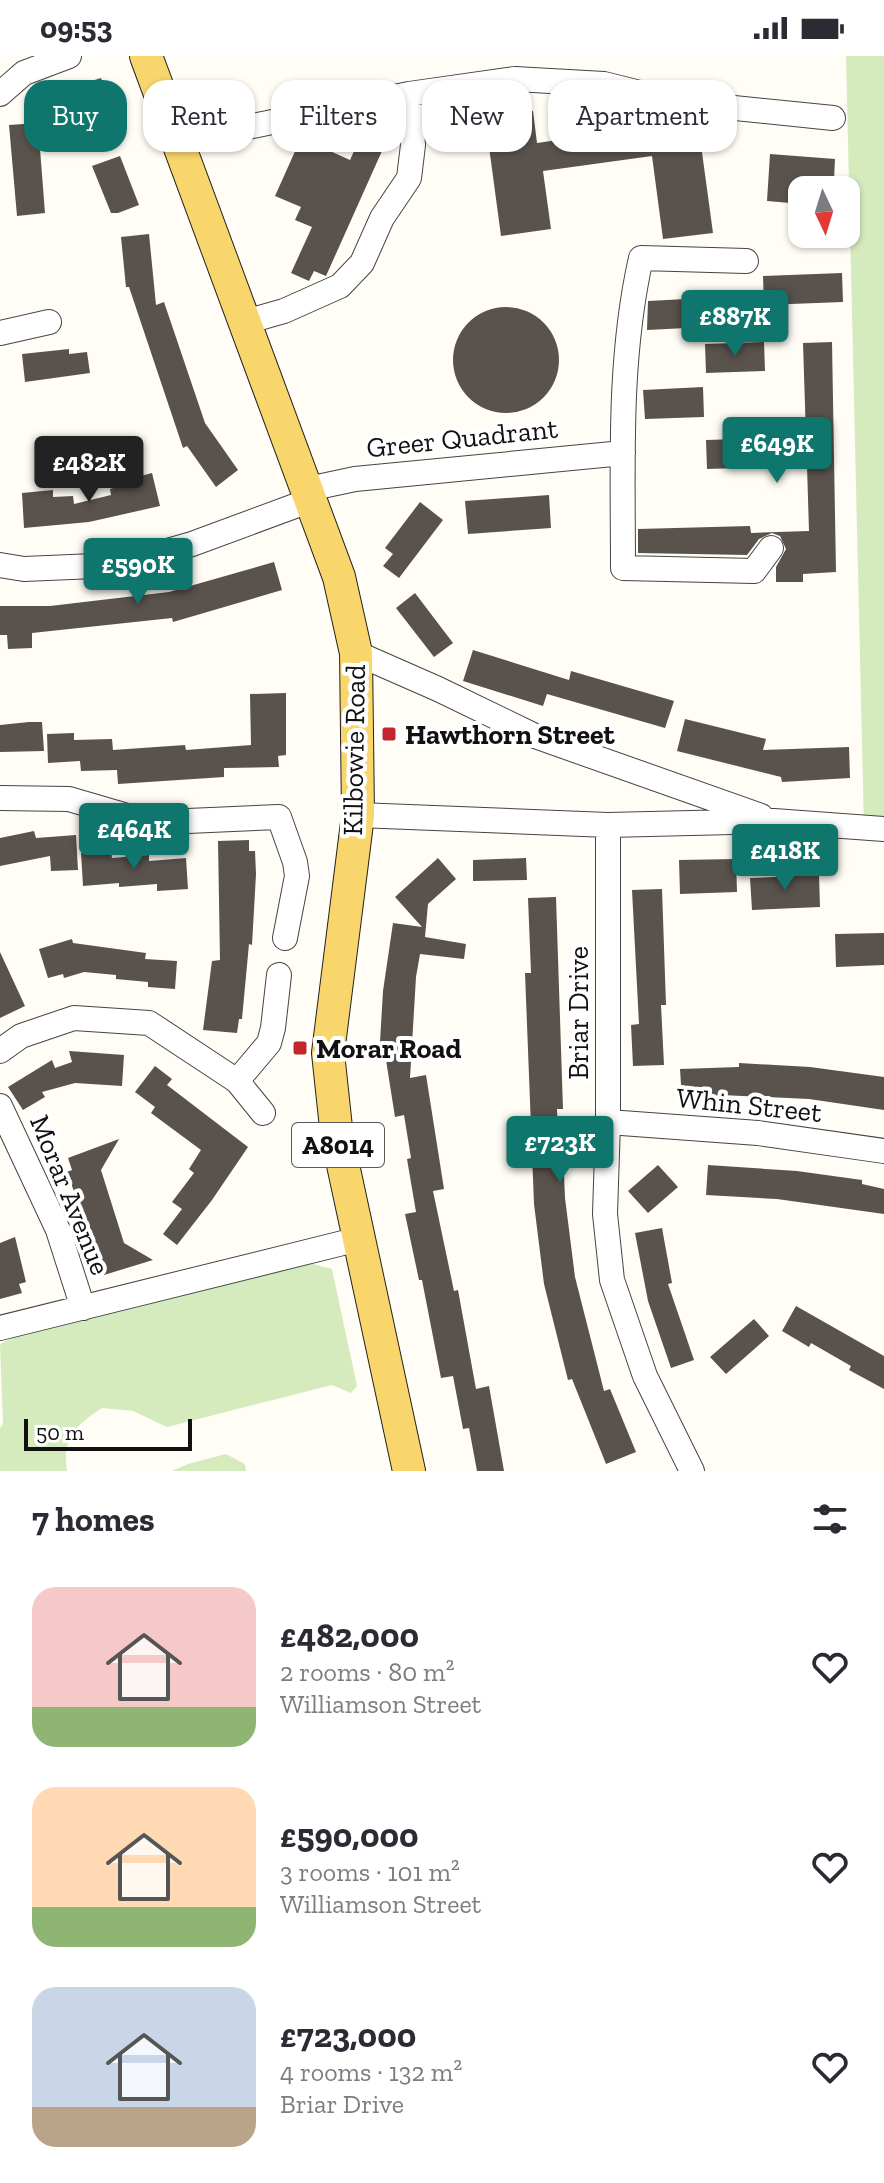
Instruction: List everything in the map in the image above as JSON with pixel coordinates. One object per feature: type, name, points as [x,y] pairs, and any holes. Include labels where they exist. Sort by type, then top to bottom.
[{"type":"main road","name":"Kilbowie Road","points":[[146,56],[155,80]]},
{"type":"main road","name":"Kilbowie Road","points":[[183,152],[339,577],[356,653],[358,815],[328,1053],[337,1137],[409,1471]]},
{"type":"street","points":[[0,94],[24,73],[69,56]]},
{"type":"street","points":[[255,123],[409,94],[515,79],[604,84],[676,102],[833,118]]},
{"type":"street","points":[[245,322],[284,311],[340,286],[362,263],[382,218],[409,178],[413,145],[409,94]]},
{"type":"street","points":[[746,261],[641,258],[631,300],[622,408],[623,568],[754,571],[771,548]]},
{"type":"street","points":[[0,333],[49,322]]},
{"type":"street","name":"Greer Quadrant","points":[[0,565],[24,569],[118,565],[192,544],[310,494],[355,479],[623,453]]},
{"type":"street","points":[[356,653],[535,736],[774,821]]},
{"type":"street","points":[[0,798],[69,799],[134,818],[165,822],[279,817],[297,876],[285,938]]},
{"type":"street","points":[[358,815],[608,825],[774,821],[882,833]]},
{"type":"street","name":"Briar Drive","points":[[608,825],[605,1214],[612,1280],[645,1376],[692,1471]]},
{"type":"street","points":[[237,1081],[269,1043],[279,975]]},
{"type":"street","points":[[0,1051],[21,1036],[74,1018],[149,1023],[237,1081],[263,1113]]},
{"type":"street","name":"Morar Avenue","points":[[0,1106],[58,1230],[83,1308]]},
{"type":"street","name":"Whin Street","points":[[608,1122],[758,1133],[884,1151]]},
{"type":"street","points":[[0,1328],[359,1239]]},
{"type":"green space","points":[[846,56],[884,56],[884,829],[864,829],[850,248],[860,248],[860,176],[849,176]]},
{"type":"green space","points":[[309,1263],[332,1269],[357,1386],[351,1393],[332,1385],[167,1427],[133,1411],[102,1408],[72,1434],[67,1449],[67,1471],[0,1471],[0,1428],[3,1424],[0,1344],[22,1333]]},
{"type":"green space","points":[[226,1454],[245,1464],[246,1471],[172,1471],[188,1464]]},
{"type":"building","points":[[532,111],[537,143],[548,141],[548,152],[702,152],[713,233],[663,239],[652,156],[543,171],[551,229],[501,236],[490,152],[532,152]]},
{"type":"building","points":[[24,124],[24,152],[40,152],[45,213],[17,216],[9,125]]},
{"type":"building","points":[[295,152],[332,152],[350,160],[354,152],[382,152],[326,276],[314,271],[309,281],[291,273],[312,227],[295,220],[301,207],[275,196]]},
{"type":"building","points":[[770,154],[835,159],[834,176],[788,176],[788,203],[767,201]]},
{"type":"building","points":[[120,156],[139,205],[111,213],[92,166]]},
{"type":"building","points":[[149,234],[156,305],[164,302],[205,423],[238,470],[216,487],[187,446],[183,448],[129,287],[126,287],[121,237]]},
{"type":"building","points":[[842,273],[843,302],[764,305],[763,276]]},
{"type":"building","points":[[705,298],[706,327],[647,330],[648,301]]},
{"type":"building","points":[[506,307],[526,311],[544,322],[555,340],[559,360],[555,380],[544,398],[526,409],[506,413],[486,409],[468,398],[457,380],[453,360],[457,340],[468,322],[486,311]]},
{"type":"building","points":[[764,342],[765,371],[706,373],[705,344]]},
{"type":"building","points":[[832,342],[836,572],[803,574],[803,582],[776,582],[776,567],[786,549],[780,536],[772,533],[759,539],[747,555],[638,553],[638,529],[750,526],[751,533],[809,531],[807,466],[707,469],[706,440],[806,437],[803,343]]},
{"type":"building","points":[[69,349],[69,354],[87,352],[90,373],[25,382],[22,354]]},
{"type":"building","points":[[703,387],[704,417],[645,419],[643,390]]},
{"type":"building","points":[[152,473],[160,506],[89,522],[24,528],[22,493],[53,490],[53,497],[73,496],[74,504],[111,495],[110,489],[123,485],[122,481]]},
{"type":"building","points":[[549,495],[551,528],[468,534],[465,501]]},
{"type":"building","points":[[420,502],[443,520],[399,578],[383,566],[393,554],[385,548]]},
{"type":"building","points":[[274,562],[282,590],[173,622],[172,618],[32,633],[32,648],[8,649],[7,635],[0,635],[0,606],[50,606],[169,592]]},
{"type":"building","points":[[415,593],[453,643],[434,657],[396,608]]},
{"type":"building","points":[[473,650],[569,680],[571,671],[674,701],[665,728],[547,694],[543,706],[463,681]]},
{"type":"building","points":[[286,693],[286,755],[278,756],[279,767],[224,768],[224,777],[118,784],[117,770],[81,771],[80,761],[48,763],[47,734],[74,733],[74,740],[112,739],[113,750],[185,745],[186,750],[251,745],[250,694]]},
{"type":"building","points":[[685,719],[766,739],[763,750],[849,747],[850,778],[782,782],[781,777],[677,751]]},
{"type":"building","points":[[42,722],[44,751],[0,752],[0,725]]},
{"type":"building","points":[[34,831],[36,838],[76,835],[78,870],[51,871],[50,856],[0,866],[0,838]]},
{"type":"building","points":[[249,840],[249,851],[255,851],[256,874],[252,945],[249,944],[242,1019],[239,1019],[237,1033],[203,1030],[212,961],[220,960],[218,841]]},
{"type":"building","points":[[111,850],[112,858],[149,855],[149,861],[186,858],[188,889],[157,891],[157,884],[83,886],[81,853]]},
{"type":"building","points":[[438,858],[456,879],[428,904],[425,937],[466,944],[464,959],[420,954],[410,1078],[426,1075],[444,1189],[433,1191],[454,1291],[458,1290],[476,1389],[489,1386],[504,1471],[477,1471],[469,1428],[463,1429],[453,1376],[441,1378],[422,1280],[419,1280],[405,1214],[416,1212],[407,1159],[411,1158],[404,1115],[395,1117],[386,1060],[379,1059],[383,991],[393,923],[422,927],[395,897]]},
{"type":"building","points":[[526,858],[527,880],[473,881],[473,860]]},
{"type":"building","points":[[736,859],[737,892],[680,894],[679,860]]},
{"type":"building","points":[[819,875],[820,907],[752,910],[750,878]]},
{"type":"building","points":[[662,889],[666,1005],[661,1005],[664,1065],[633,1066],[631,1025],[639,1024],[632,890]]},
{"type":"building","points":[[556,897],[563,1109],[557,1109],[559,1152],[563,1152],[565,1198],[575,1277],[604,1391],[610,1389],[636,1452],[606,1464],[572,1379],[568,1380],[544,1284],[534,1204],[525,973],[531,973],[528,898]]},
{"type":"building","points":[[884,933],[884,965],[836,967],[835,934]]},
{"type":"building","points":[[72,939],[73,943],[146,953],[145,959],[177,961],[175,989],[148,987],[148,982],[84,972],[64,978],[63,974],[48,978],[39,949]]},
{"type":"building","points":[[0,952],[25,1006],[0,1018]]},
{"type":"building","points":[[69,1051],[124,1055],[122,1086],[75,1083],[42,1092],[45,1097],[23,1110],[8,1087],[52,1060],[55,1068],[72,1062]]},
{"type":"building","points":[[739,1063],[810,1067],[884,1077],[884,1110],[809,1099],[721,1095],[721,1098],[682,1100],[680,1069],[739,1067]]},
{"type":"building","points":[[155,1066],[172,1079],[167,1085],[248,1147],[177,1245],[163,1234],[182,1209],[172,1202],[194,1173],[189,1169],[201,1150],[151,1113],[155,1107],[135,1092]]},
{"type":"building","points":[[119,1139],[101,1170],[124,1243],[153,1260],[104,1275],[67,1172],[72,1170],[68,1158]]},
{"type":"building","points":[[658,1165],[678,1187],[648,1213],[628,1191]]},
{"type":"building","points":[[708,1165],[797,1171],[862,1180],[862,1184],[884,1189],[884,1214],[777,1199],[706,1195]]},
{"type":"building","points":[[662,1228],[672,1283],[668,1284],[694,1360],[671,1368],[648,1301],[635,1233]]},
{"type":"building","points":[[15,1237],[26,1282],[19,1284],[22,1293],[0,1299],[0,1243]]},
{"type":"building","points":[[796,1306],[884,1356],[884,1389],[849,1370],[851,1366],[811,1343],[809,1347],[782,1331]]},
{"type":"building","points":[[754,1319],[769,1336],[726,1374],[710,1357]]},
{"type":"place","name":"Hawthorn Street","points":[[389,734]]},
{"type":"place","name":"Morar Road","points":[[300,1048]]}]
